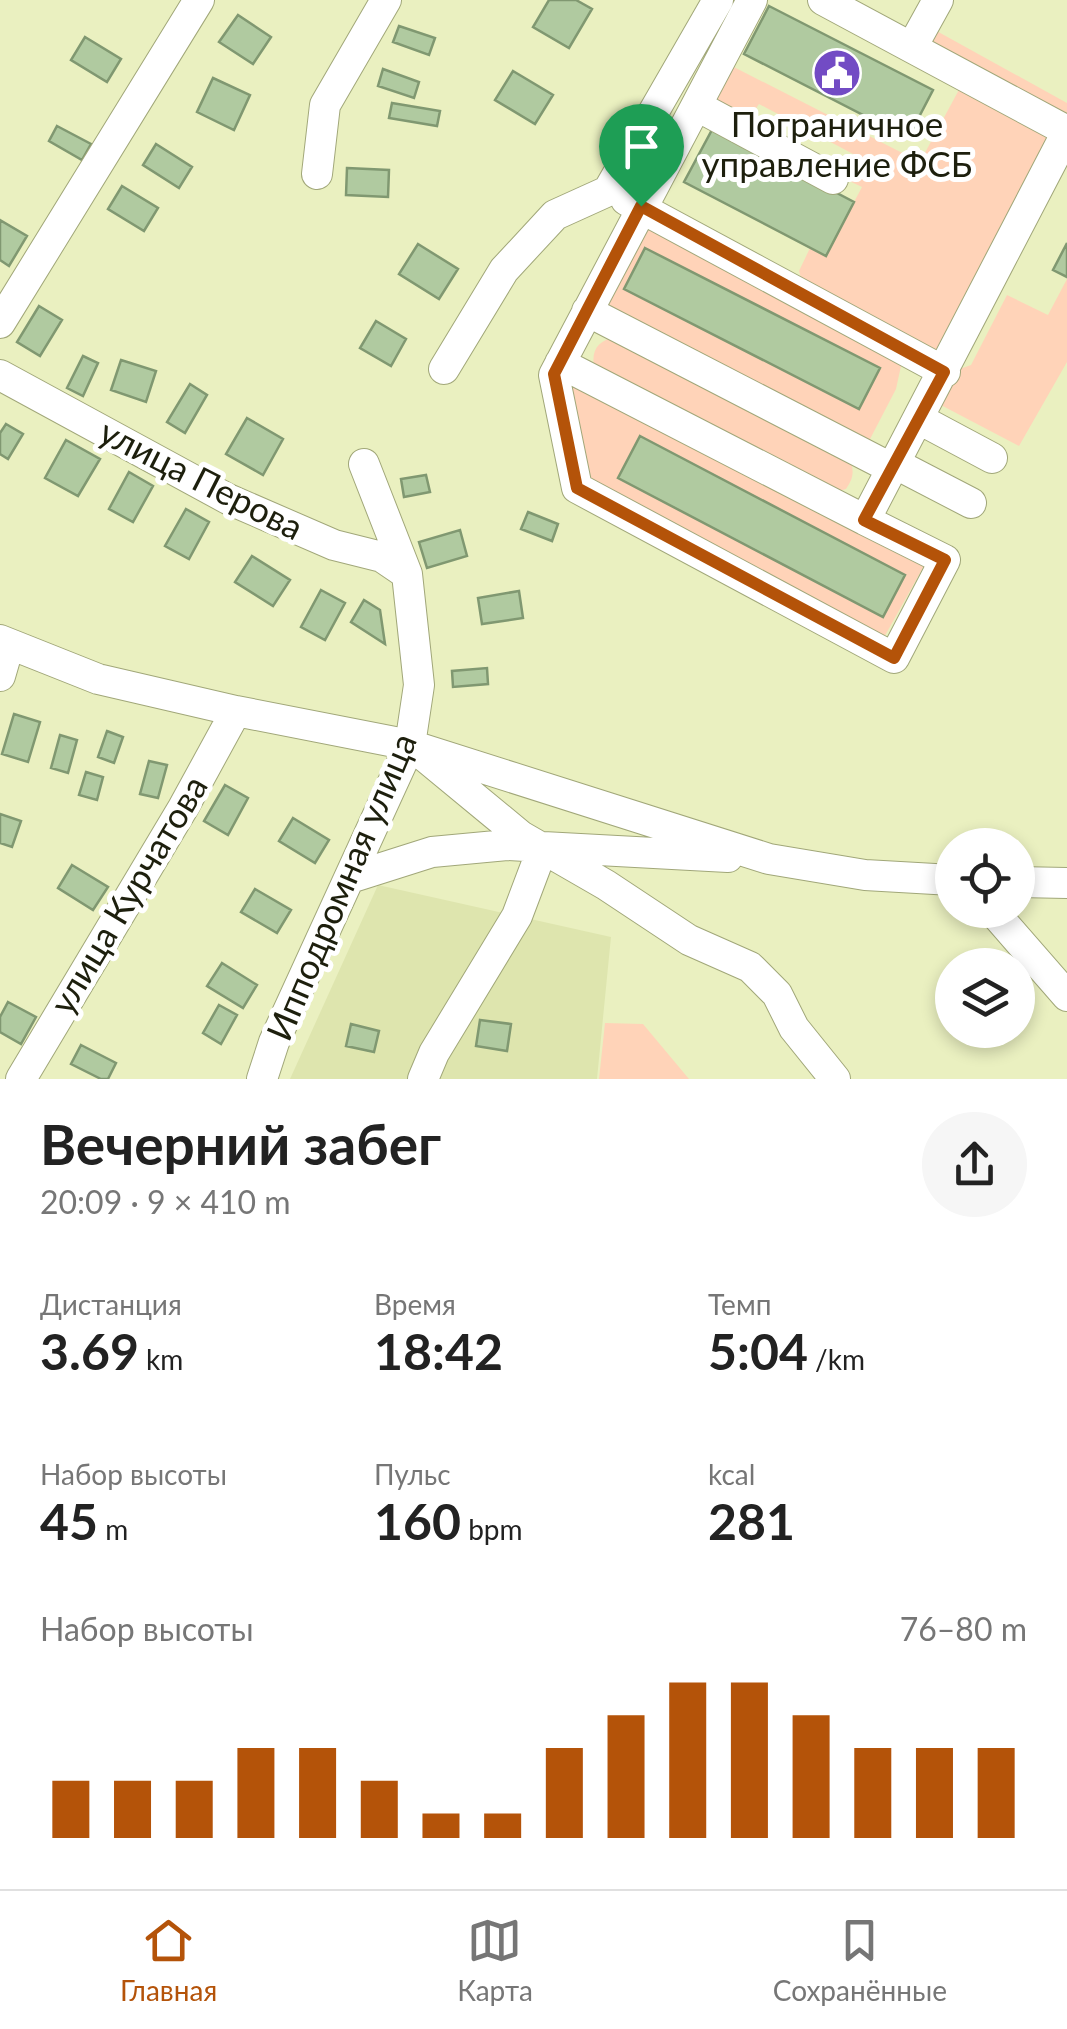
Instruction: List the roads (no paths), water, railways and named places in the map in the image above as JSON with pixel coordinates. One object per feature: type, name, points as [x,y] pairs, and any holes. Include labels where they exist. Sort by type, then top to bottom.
[{"type":"street","points":[[0,323],[199,0]]},
{"type":"street","points":[[318,174],[325,105],[386,0]]},
{"type":"street","points":[[444,368],[504,270],[554,215],[608,191],[718,0]]},
{"type":"street","points":[[560,363],[945,560],[894,658],[577,488],[554,374],[752,0]]},
{"type":"street","points":[[823,0],[1067,131],[864,520]]},
{"type":"street","points":[[912,47],[938,0]]},
{"type":"street","points":[[696,106],[833,179]]},
{"type":"street","points":[[608,191],[944,372]]},
{"type":"street","points":[[587,311],[970,503]]},
{"type":"street","name":"улица Перова","points":[[0,375],[228,499],[334,545],[382,557],[407,574]]},
{"type":"street","points":[[918,419],[992,458]]},
{"type":"street","name":"Ипподромная улица","points":[[262,1079],[274,1042],[410,745],[419,685],[407,574],[364,464]]},
{"type":"street","points":[[0,676],[4,642],[98,679],[410,745],[770,858],[865,875],[935,879]]},
{"type":"street","name":"улица Курчатова","points":[[20,1079],[183,808],[236,710]]},
{"type":"street","points":[[410,745],[522,836],[689,940],[750,968],[778,994],[794,1028],[835,1079]]},
{"type":"street","points":[[350,878],[432,852],[506,846],[770,858]]},
{"type":"street","points":[[423,1079],[434,1053],[518,916],[544,848]]},
{"type":"street","points":[[1035,882],[1067,883]]},
{"type":"street","points":[[1008,928],[1067,996]]},
{"type":"place","name":"Пограничное управление ФСБ","points":[[837,73]]}]
